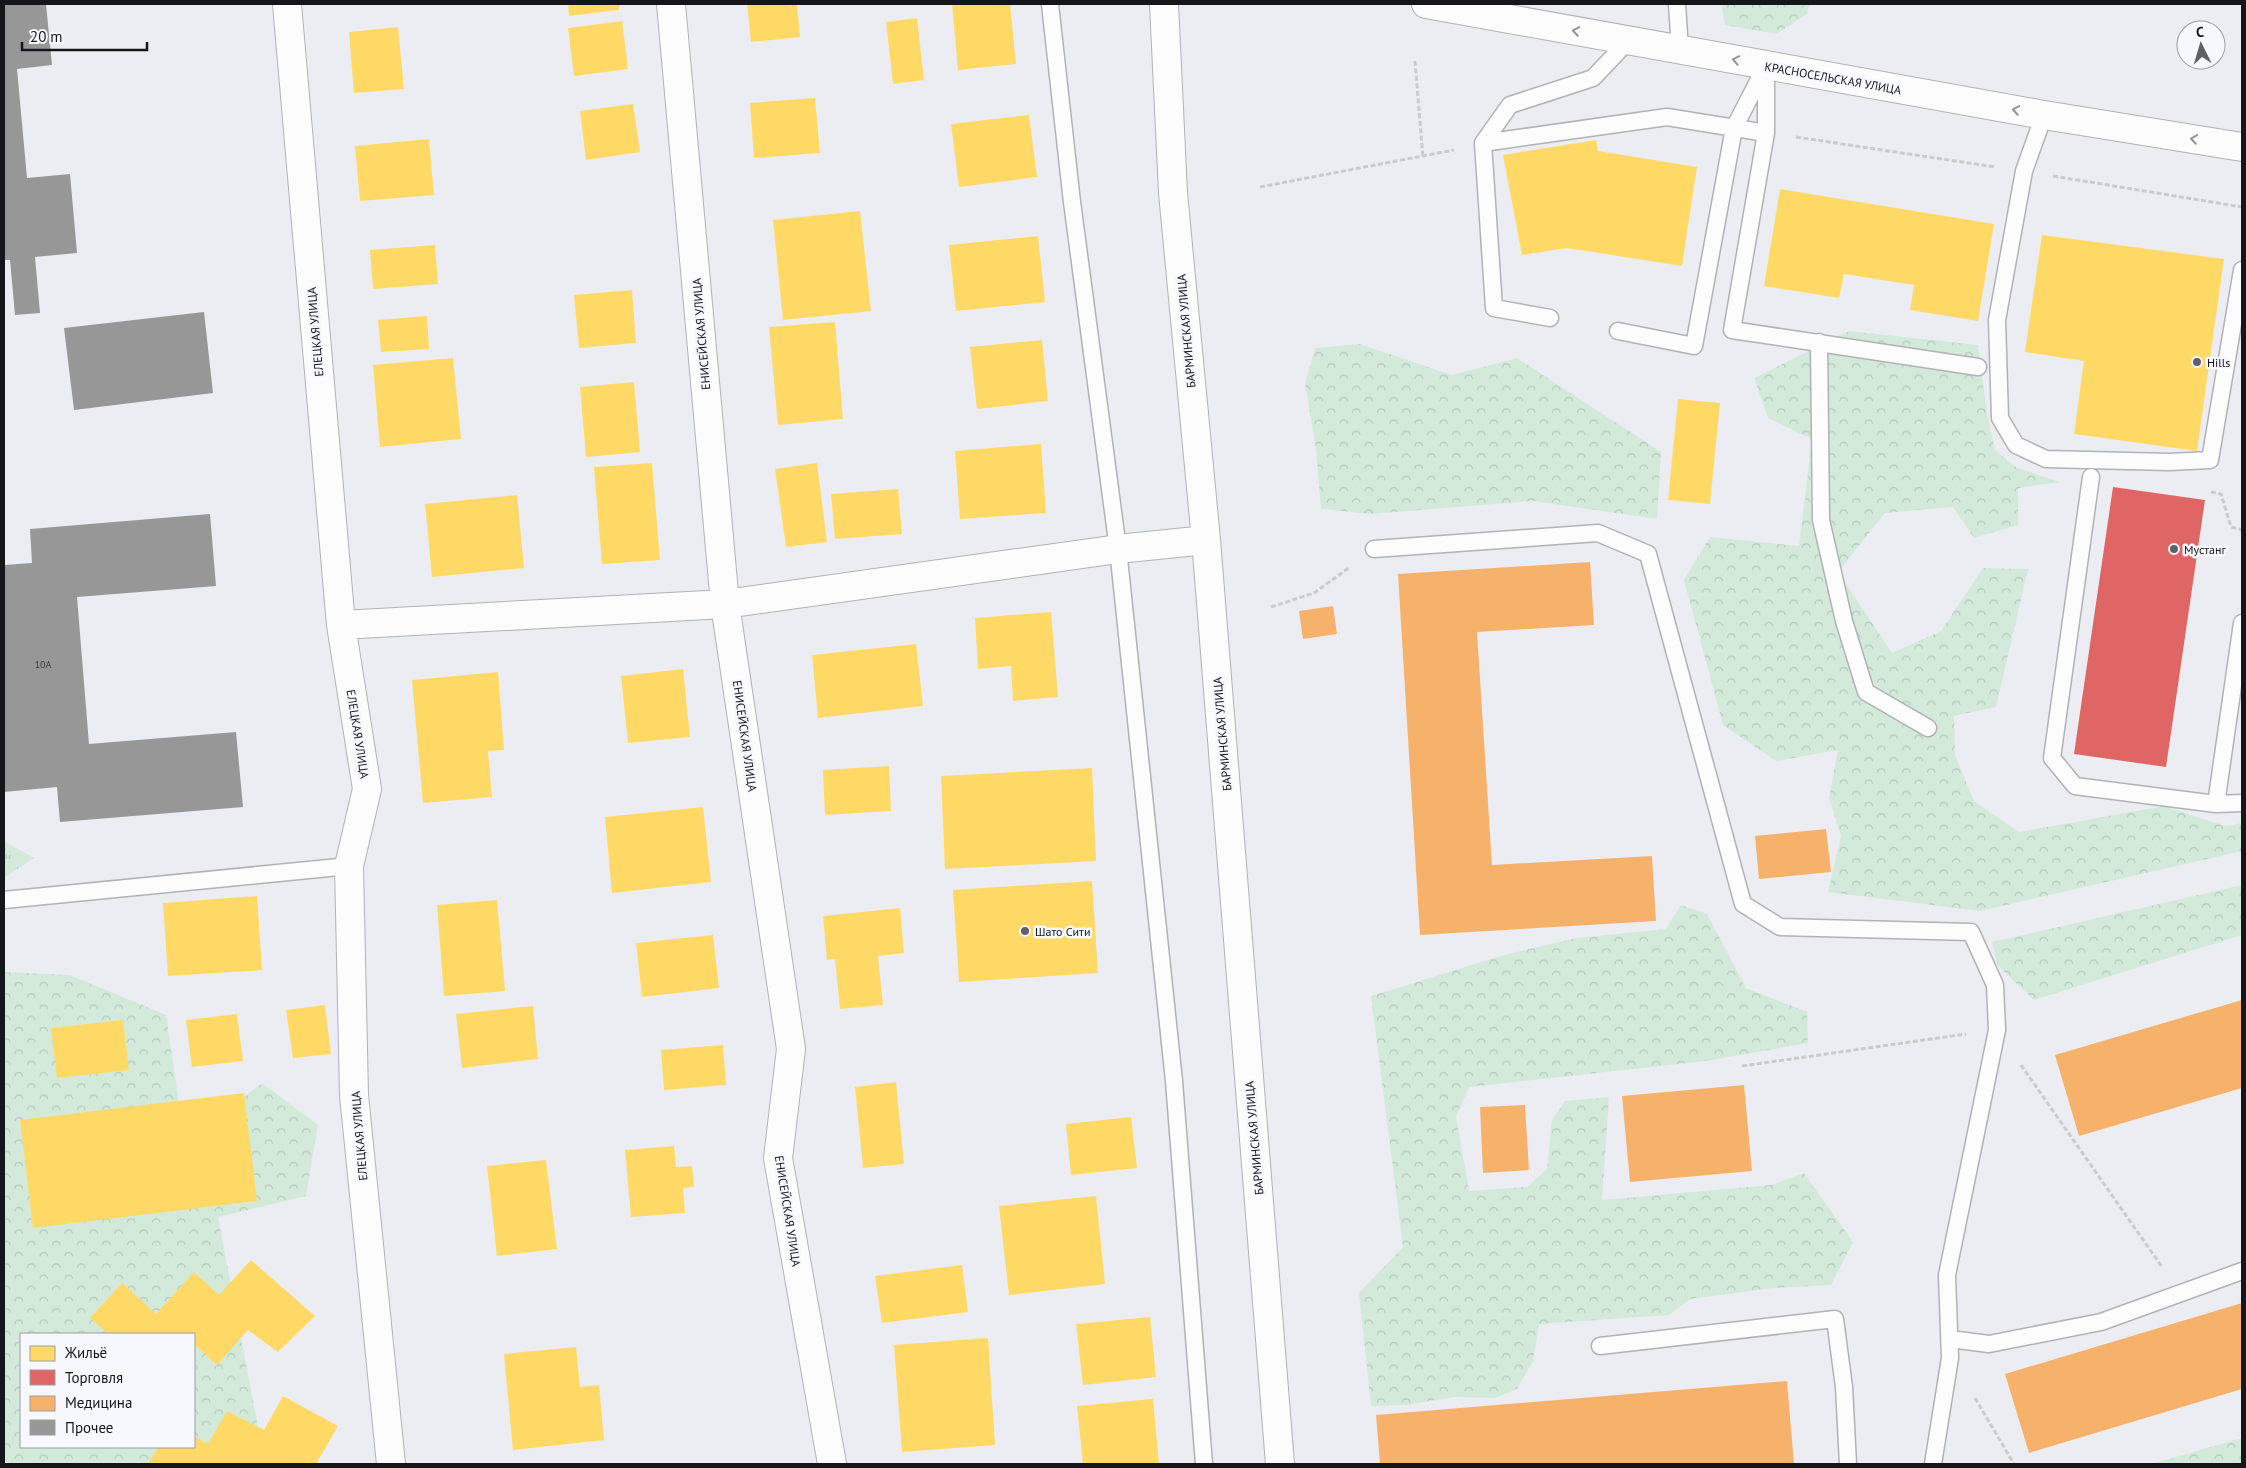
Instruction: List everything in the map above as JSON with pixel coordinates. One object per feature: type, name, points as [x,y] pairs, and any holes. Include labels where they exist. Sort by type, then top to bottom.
[{"type":"street","name":"ЕЛЕЦКАЯ УЛИЦА","points":[[287,4],[341,625],[367,789],[349,866],[354,1095],[391,1464]]},
{"type":"street","name":"ЕНИСЕЙСКАЯ УЛИЦА","points":[[671,4],[725,604],[791,1049],[778,1158],[832,1464]]},
{"type":"street","name":"БАРМИНСКАЯ УЛИЦА","points":[[1164,4],[1173,193],[1206,540],[1280,1464]]},
{"type":"street","name":"КРАСНОСЕЛЬСКАЯ УЛИЦА","points":[[1426,4],[2044,115],[2242,147]]},
{"type":"street","points":[[341,625],[725,604],[1118,549],[1206,540]]},
{"type":"lane","points":[[1050,4],[1072,202],[1118,549],[1174,1080],[1204,1464]]},
{"type":"lane","points":[[1677,4],[1680,50]]},
{"type":"lane","points":[[1550,318],[1494,308],[1483,143],[1510,105],[1593,78],[1629,40]]},
{"type":"lane","points":[[1618,331],[1694,346],[1734,128],[1766,66]]},
{"type":"lane","points":[[1766,66],[1766,132],[1732,330],[1978,368]]},
{"type":"lane","points":[[2044,115],[2024,171],[1997,320],[2000,418],[2016,445],[2046,459],[2169,462],[2210,460],[2242,270]]},
{"type":"lane","points":[[1483,143],[1668,117],[1766,132]]},
{"type":"lane","points":[[1819,342],[1821,520],[1844,621],[1866,692],[1928,728]]},
{"type":"lane","points":[[2091,477],[2052,758],[2076,786],[2216,804],[2242,803]]},
{"type":"lane","points":[[1374,549],[1598,534],[1648,554],[1743,904],[1780,927],[1971,932],[1995,985],[1997,1030],[1947,1275],[1950,1358],[1933,1464]]},
{"type":"lane","points":[[2216,804],[2242,623]]},
{"type":"lane","points":[[4,900],[349,866]]},
{"type":"lane","points":[[1950,1339],[1989,1344],[2101,1322],[2242,1271]]},
{"type":"lane","points":[[1600,1346],[1835,1319],[1844,1387],[1848,1464]]},
{"type":"path","points":[[1415,60],[1422,158]]},
{"type":"path","points":[[1260,186],[1422,158],[1483,143]]},
{"type":"path","points":[[1271,607],[1314,593],[1374,549]]},
{"type":"path","points":[[1950,1358],[2014,1464]]},
{"type":"green space","points":[[1721,4],[1809,4],[1807,14],[1776,34],[1725,25]]},
{"type":"green space","points":[[1849,331],[1978,345],[1987,414],[1995,450],[2017,468],[2060,482],[2018,488],[2018,525],[1974,538],[1953,507],[1885,513],[1838,572],[1892,653],[1941,631],[1983,568],[2028,569],[1996,707],[1954,716],[1955,755],[1974,801],[2019,832],[2164,806],[2225,826],[2242,823],[2242,851],[1980,911],[1828,892],[1841,836],[1829,798],[1838,750],[1776,761],[1723,725],[1684,580],[1710,537],[1799,546],[1812,439],[1768,418],[1754,378]]},
{"type":"green space","points":[[1360,344],[1452,375],[1517,358],[1661,452],[1657,519],[1533,501],[1371,514],[1321,509],[1316,449],[1305,384],[1315,348]]},
{"type":"green space","points":[[4,841],[34,858],[4,878]]},
{"type":"green space","points":[[2242,885],[2242,935],[2034,1000],[1998,966],[1992,942]]},
{"type":"green space","points":[[1681,905],[1707,914],[1746,988],[1807,1012],[1808,1043],[1706,1061],[1469,1087],[1456,1116],[1469,1191],[1527,1187],[1547,1169],[1552,1120],[1565,1101],[1609,1097],[1602,1200],[1771,1185],[1804,1173],[1853,1242],[1831,1285],[1773,1288],[1690,1299],[1669,1315],[1539,1324],[1533,1361],[1517,1389],[1495,1398],[1455,1397],[1406,1405],[1371,1406],[1359,1293],[1403,1247],[1371,996],[1504,955],[1576,938],[1666,929]]},
{"type":"green space","points":[[4,972],[70,975],[166,1015],[185,1144],[262,1083],[318,1125],[306,1196],[218,1217],[265,1464],[4,1464]]},
{"type":"green space","points":[[2242,1438],[2242,1464],[2151,1464]]},
{"type":"building: Жильё","points":[[568,4],[619,4],[619,10],[569,16]]},
{"type":"building: Жильё","points":[[747,4],[797,4],[800,37],[751,42]]},
{"type":"building: Жильё","points":[[952,4],[1010,4],[1016,64],[958,70]]},
{"type":"building: Жильё","points":[[917,18],[924,80],[893,84],[886,22]]},
{"type":"building: Жильё","points":[[622,21],[628,69],[574,76],[568,28]]},
{"type":"building: Жильё","points":[[398,27],[404,89],[354,93],[349,32]]},
{"type":"building: Жильё","points":[[815,98],[820,153],[754,158],[750,103]]},
{"type":"building: Жильё","points":[[633,104],[640,152],[586,160],[580,111]]},
{"type":"building: Жильё","points":[[1029,115],[1037,177],[959,187],[951,124]]},
{"type":"building: Жильё","points":[[429,139],[434,195],[360,201],[355,146]]},
{"type":"building: Жильё","points":[[1596,140],[1598,151],[1697,167],[1682,266],[1567,248],[1522,255],[1503,155]]},
{"type":"building: Жильё","points":[[1780,189],[1994,224],[1978,321],[1910,310],[1914,285],[1844,274],[1839,298],[1764,286]]},
{"type":"building: Жильё","points":[[860,211],[871,311],[783,320],[773,220]]},
{"type":"building: Жильё","points":[[2042,235],[2224,259],[2197,451],[2074,434],[2084,361],[2025,352]]},
{"type":"building: Жильё","points":[[1038,236],[1045,302],[956,311],[949,245]]},
{"type":"building: Жильё","points":[[435,245],[438,284],[373,289],[370,250]]},
{"type":"building: Жильё","points":[[632,290],[636,343],[579,348],[574,295]]},
{"type":"building: Жильё","points":[[427,316],[429,349],[381,352],[378,320]]},
{"type":"building: Жильё","points":[[835,322],[843,419],[778,425],[769,327]]},
{"type":"building: Жильё","points":[[1042,340],[1048,401],[977,409],[970,347]]},
{"type":"building: Жильё","points":[[453,358],[461,439],[380,447],[373,365]]},
{"type":"building: Жильё","points":[[634,382],[640,452],[586,457],[580,387]]},
{"type":"building: Жильё","points":[[1678,399],[1720,403],[1710,504],[1668,500]]},
{"type":"building: Жильё","points":[[1041,444],[1046,513],[960,519],[955,451]]},
{"type":"building: Жильё","points":[[652,463],[660,560],[602,564],[594,467]]},
{"type":"building: Жильё","points":[[817,463],[827,542],[786,547],[775,469]]},
{"type":"building: Жильё","points":[[898,489],[902,534],[835,539],[831,494]]},
{"type":"building: Жильё","points":[[517,495],[524,568],[432,577],[425,504]]},
{"type":"building: Жильё","points":[[1051,612],[1058,697],[1013,701],[1011,666],[978,669],[975,618]]},
{"type":"building: Жильё","points":[[916,644],[923,706],[818,718],[812,655]]},
{"type":"building: Жильё","points":[[683,669],[690,737],[628,743],[621,676]]},
{"type":"building: Жильё","points":[[498,672],[504,750],[488,751],[492,797],[423,803],[412,680]]},
{"type":"building: Жильё","points":[[889,766],[891,811],[825,815],[823,770]]},
{"type":"building: Жильё","points":[[1092,768],[1096,861],[945,869],[941,776]]},
{"type":"building: Жильё","points":[[703,807],[711,882],[612,893],[605,817]]},
{"type":"building: Жильё","name":"Шато Сити","points":[[1092,881],[1098,973],[959,982],[953,890]]},
{"type":"building: Жильё","points":[[257,896],[262,970],[168,976],[163,903]]},
{"type":"building: Жильё","points":[[497,900],[505,991],[444,996],[437,905]]},
{"type":"building: Жильё","points":[[900,908],[904,953],[878,956],[883,1005],[840,1009],[835,959],[827,960],[823,916]]},
{"type":"building: Жильё","points":[[713,935],[719,988],[642,997],[636,943]]},
{"type":"building: Жильё","points":[[325,1005],[331,1054],[293,1058],[286,1010]]},
{"type":"building: Жильё","points":[[533,1006],[538,1059],[462,1068],[456,1014]]},
{"type":"building: Жильё","points":[[237,1014],[243,1061],[192,1067],[186,1020]]},
{"type":"building: Жильё","points":[[123,1020],[129,1070],[57,1078],[51,1028]]},
{"type":"building: Жильё","points":[[723,1045],[726,1085],[664,1090],[661,1050]]},
{"type":"building: Жильё","points":[[896,1082],[904,1164],[863,1168],[855,1087]]},
{"type":"building: Жильё","points":[[244,1093],[257,1201],[33,1228],[20,1120]]},
{"type":"building: Жильё","points":[[1131,1117],[1137,1168],[1071,1175],[1066,1124]]},
{"type":"building: Жильё","points":[[674,1146],[676,1167],[692,1166],[694,1187],[683,1188],[685,1213],[631,1217],[625,1150]]},
{"type":"building: Жильё","points":[[546,1160],[557,1249],[497,1256],[487,1166]]},
{"type":"building: Жильё","points":[[1096,1196],[1105,1284],[1009,1295],[999,1206]]},
{"type":"building: Жильё","points":[[251,1260],[315,1316],[278,1352],[248,1330],[217,1365],[195,1345],[195,1333],[107,1333],[90,1318],[122,1283],[156,1314],[194,1272],[219,1295]]},
{"type":"building: Жильё","points":[[962,1265],[968,1312],[882,1323],[875,1276]]},
{"type":"building: Жильё","points":[[1150,1317],[1156,1377],[1083,1385],[1076,1324]]},
{"type":"building: Жильё","points":[[988,1338],[995,1445],[902,1452],[894,1345]]},
{"type":"building: Жильё","points":[[576,1347],[580,1387],[599,1385],[604,1440],[513,1450],[504,1354]]},
{"type":"building: Жильё","points":[[283,1396],[338,1426],[316,1464],[148,1464],[157,1448],[195,1448],[195,1437],[208,1444],[227,1411],[264,1430]]},
{"type":"building: Жильё","points":[[1153,1399],[1159,1464],[1083,1464],[1077,1406]]},
{"type":"building: Торговля","points":[[2113,487],[2205,500],[2166,767],[2074,754]]},
{"type":"building: Медицина","points":[[1590,562],[1594,625],[1477,632],[1492,865],[1652,856],[1656,921],[1420,935],[1398,574]]},
{"type":"building: Медицина","points":[[1333,606],[1337,634],[1303,639],[1299,611]]},
{"type":"building: Медицина","points":[[1826,829],[1831,872],[1759,879],[1755,836]]},
{"type":"building: Медицина","points":[[2242,1000],[2242,1088],[2079,1136],[2055,1055]]},
{"type":"building: Медицина","points":[[1744,1085],[1752,1171],[1630,1182],[1622,1096]]},
{"type":"building: Медицина","points":[[1525,1105],[1529,1170],[1483,1173],[1480,1107]]},
{"type":"building: Медицина","points":[[2242,1303],[2242,1389],[2029,1453],[2005,1374]]},
{"type":"building: Медицина","points":[[1787,1381],[1794,1464],[1380,1464],[1376,1415]]},
{"type":"building: Прочее","points":[[4,4],[46,4],[52,65],[17,69],[27,178],[70,174],[77,253],[35,257],[40,313],[15,315],[10,260],[4,260]]},
{"type":"building: Прочее","points":[[204,312],[213,393],[74,410],[64,328]]},
{"type":"building: Прочее","points":[[210,514],[216,586],[77,597],[89,744],[236,732],[243,807],[60,822],[57,787],[4,792],[4,565],[32,563],[30,529]]},
{"type":"place","name":"Hills","points":[[2197,362]]},
{"type":"place","name":"Мустанг","points":[[2174,549]]},
{"type":"place","name":"Шато Сити","points":[[1025,931]]}]
